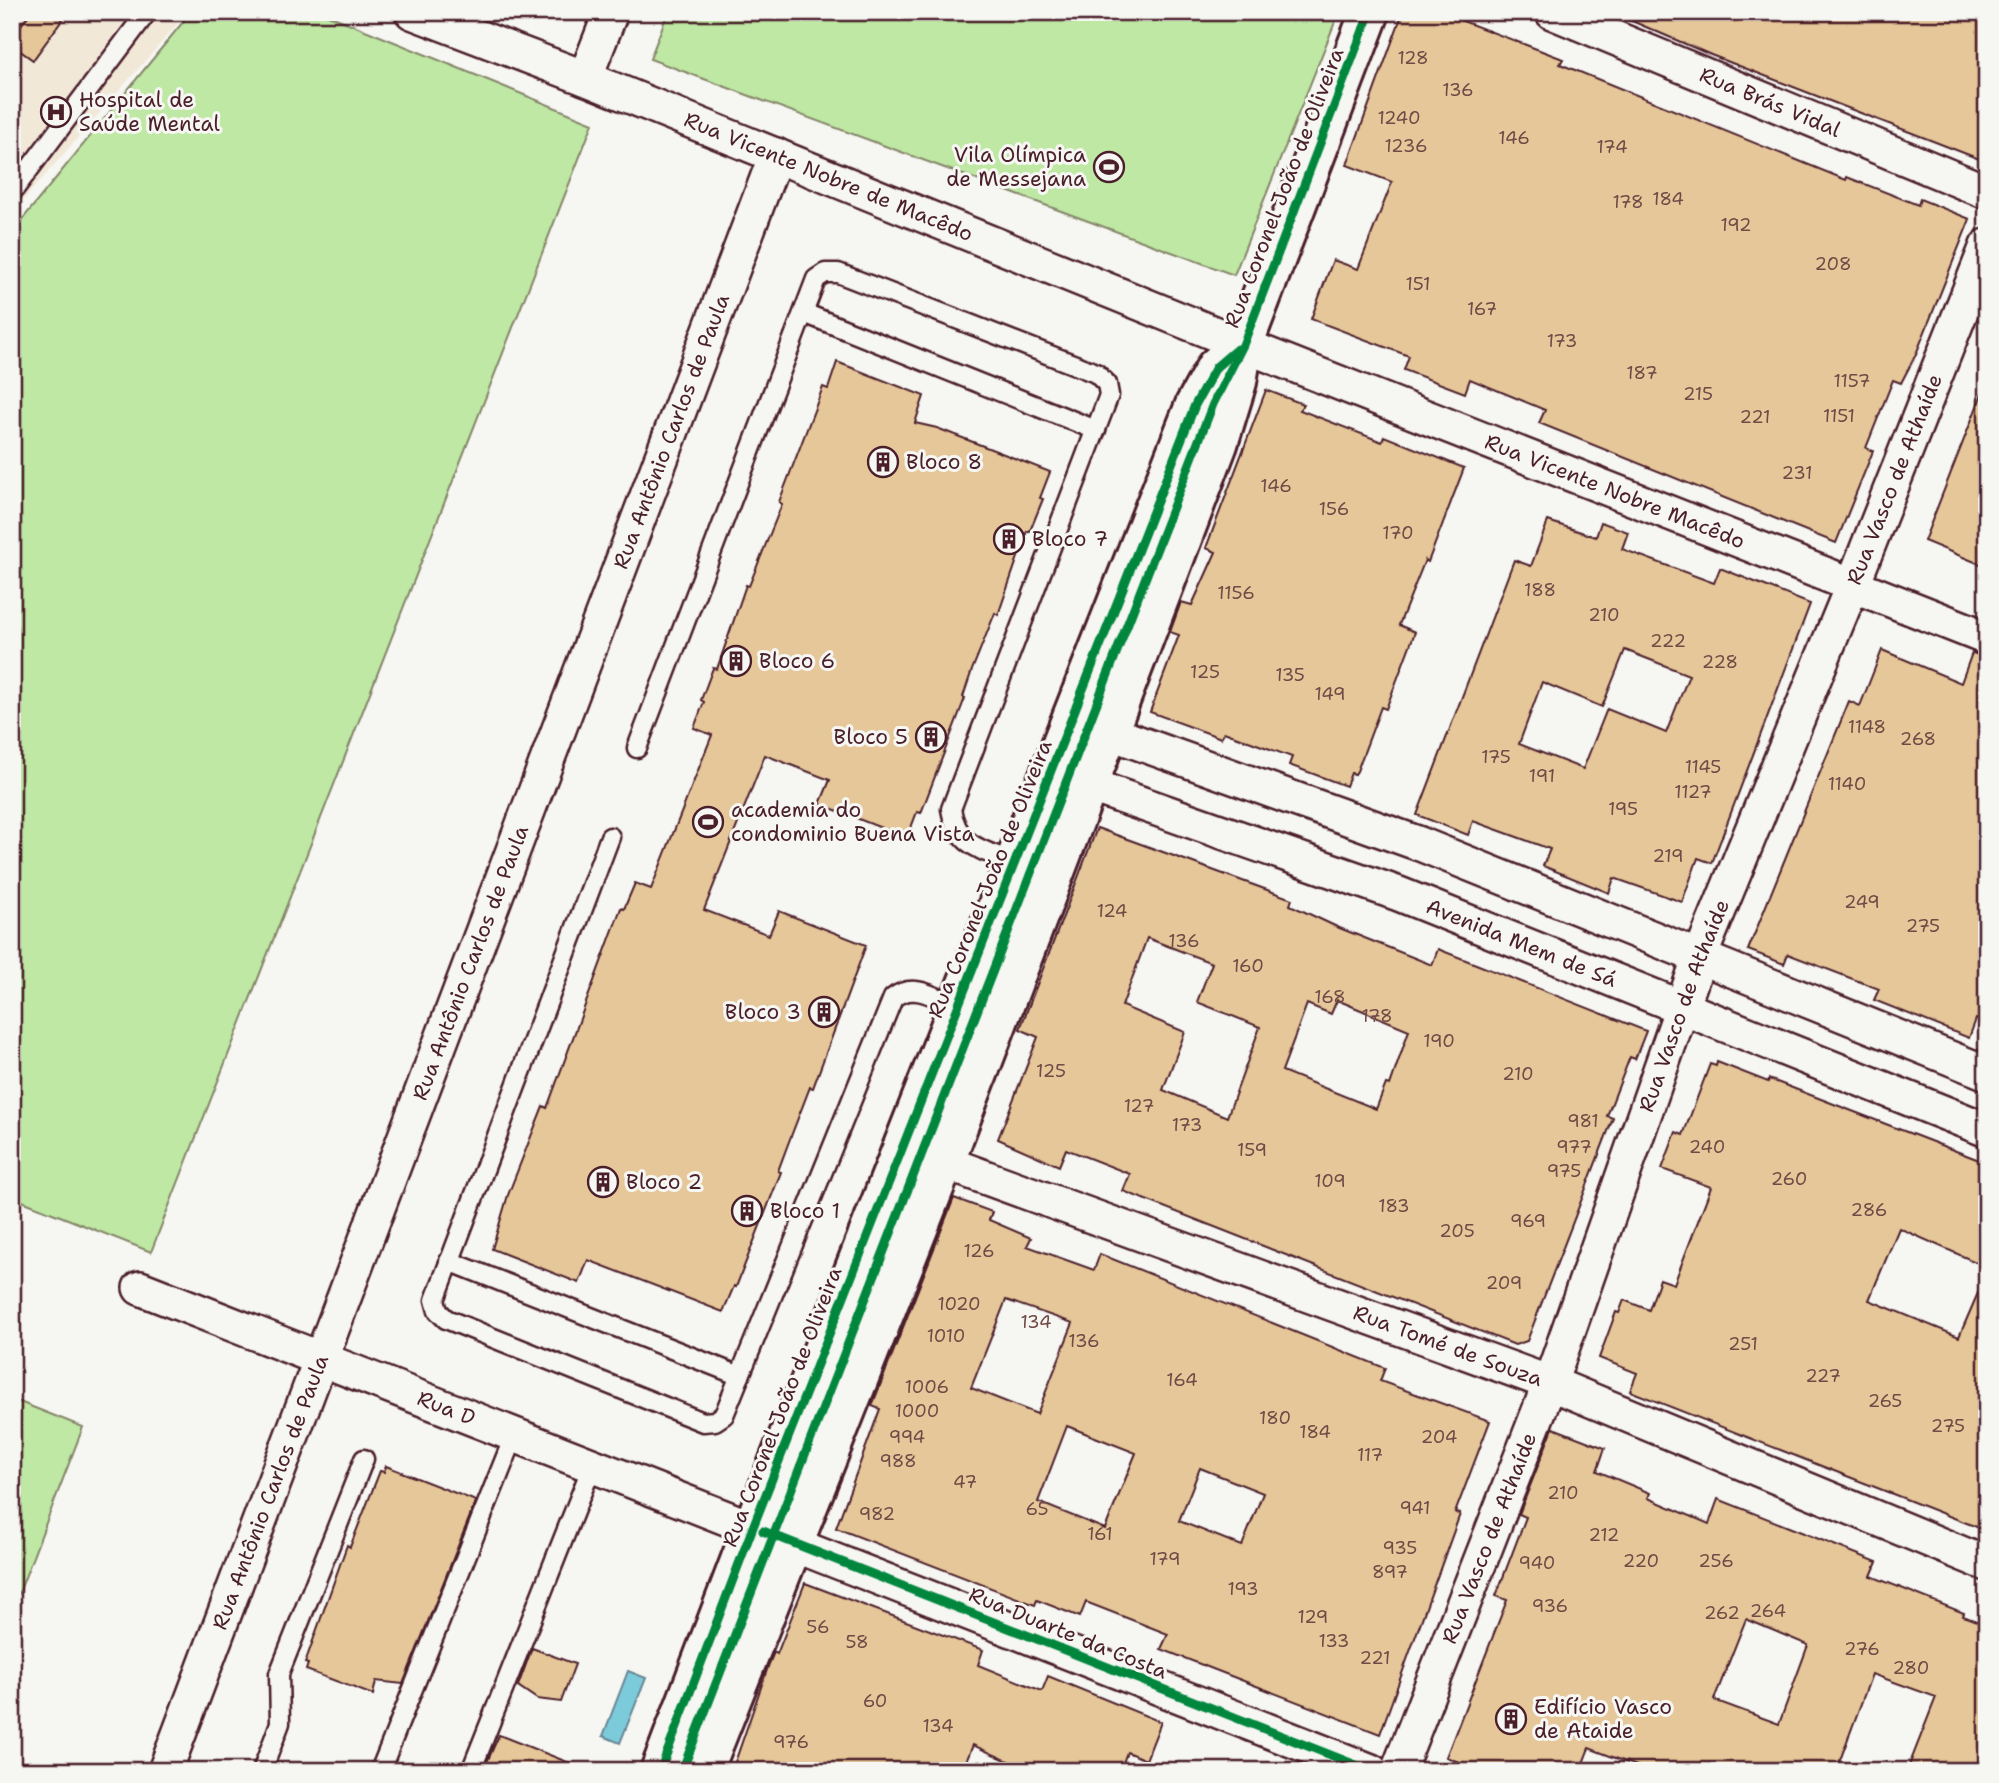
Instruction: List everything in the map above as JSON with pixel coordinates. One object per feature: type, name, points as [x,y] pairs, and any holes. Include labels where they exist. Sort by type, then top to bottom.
[{"type":"street","name":"Rua Vicente Nobre de Macêdo","points":[[412,12],[776,155],[1242,345]]},
{"type":"street","points":[[585,79],[611,12]]},
{"type":"street","name":"Rua Coronel João de Oliveira","points":[[703,1771],[944,1163],[1086,785],[1219,444],[1237,382],[1242,345],[1370,12]]},
{"type":"street","name":"Rua Brás Vidal","points":[[1552,12],[1987,192]]},
{"type":"street","name":"Rua Antônio Carlos de Paula","points":[[165,1771],[776,155]]},
{"type":"street","name":"Rua Vasco de Athaíde","points":[[1398,1771],[1550,1383],[1699,959],[1853,584],[1987,246]]},
{"type":"street","name":"Rua Coronel João de Oliveira","points":[[660,1771],[753,1527],[1195,405],[1216,367],[1242,345]]},
{"type":"street","name":"Rua Vicente Nobre Macêdo","points":[[1242,345],[1987,638]]},
{"type":"street","points":[[1072,719],[1420,844],[1699,959],[1987,1073]]},
{"type":"street","name":"Avenida Mem de Sá","points":[[1051,771],[1399,894],[1987,1130]]},
{"type":"street","points":[[1399,894],[1420,844]]},
{"type":"street","name":"Rua Tomé de Souza","points":[[902,1147],[1550,1383],[1987,1564]]},
{"type":"street","name":"Rua D","points":[[140,1289],[753,1527]]},
{"type":"street","name":"Rua Duarte da Costa","points":[[753,1527],[1371,1771]]},
{"type":"lane","points":[[12,192],[147,12]]},
{"type":"lane","points":[[637,748],[816,279],[825,273],[838,273],[1096,373],[1107,384],[1109,395],[951,809],[955,829],[966,842],[1015,863]]},
{"type":"lane","points":[[804,313],[1096,430]]},
{"type":"lane","points":[[610,837],[435,1300],[438,1311],[446,1319],[703,1422],[715,1421],[724,1415],[893,998],[903,990],[914,989],[958,1007]]},
{"type":"lane","points":[[449,1261],[740,1376]]},
{"type":"lane","points":[[380,1771],[515,1434]]},
{"type":"lane","points":[[262,1771],[280,1723],[279,1675],[364,1459]]},
{"type":"lane","points":[[471,1771],[593,1464]]},
{"type":"shaded area","name":"Hospital de Saúde Mental","points":[[12,12],[188,12],[12,213]]},
{"type":"green space","points":[[191,12],[321,12],[593,123],[151,1252],[12,1197],[12,232]]},
{"type":"green space","name":"Vila Olímpica de Messejana","points":[[668,12],[1339,12],[1234,275],[650,59]]},
{"type":"green space","points":[[12,1399],[83,1427],[12,1611]]},
{"type":"water","points":[[628,1671],[646,1678],[620,1743],[603,1736]]},
{"type":"building","points":[[31,12],[68,12],[33,60],[12,45],[12,37]]},
{"type":"building","points":[[1403,12],[1439,12],[1563,59],[1560,64],[1846,180],[1847,177],[1918,205],[1920,199],[1970,219],[1916,354],[1901,383],[1893,380],[1866,448],[1873,451],[1836,543],[1539,423],[1545,410],[1470,379],[1465,393],[1404,370],[1409,356],[1311,319],[1333,260],[1358,269],[1392,182],[1347,165]]},
{"type":"building","points":[[1611,12],[1987,12],[1987,162],[1711,55]]},
{"type":"building","points":[[837,362],[924,396],[915,423],[937,428],[1050,472],[1040,498],[1043,499],[1030,531],[1027,531],[998,615],[995,613],[972,670],[963,697],[965,698],[921,813],[917,812],[907,838],[820,804],[830,780],[765,755],[704,910],[769,935],[779,911],[866,945],[813,1088],[810,1087],[788,1144],[778,1171],[781,1172],[736,1287],[734,1286],[723,1312],[588,1260],[579,1283],[492,1249],[508,1195],[543,1106],[547,1108],[621,908],[624,909],[635,883],[651,889],[712,735],[694,728],[704,702],[701,700],[713,668],[717,669],[746,585],[749,586],[782,504],[779,502],[823,387],[828,389]]},
{"type":"building","points":[[1987,386],[1987,567],[1924,541]]},
{"type":"building","points":[[1266,390],[1303,404],[1300,410],[1382,442],[1384,436],[1464,468],[1428,562],[1425,560],[1399,625],[1415,632],[1386,709],[1381,707],[1357,771],[1355,774],[1351,773],[1346,786],[1289,765],[1292,757],[1224,732],[1221,738],[1150,712],[1179,635],[1170,632],[1181,602],[1192,605],[1216,552],[1206,548]]},
{"type":"building","points":[[1548,521],[1596,537],[1601,522],[1628,532],[1622,549],[1714,583],[1720,568],[1810,604],[1712,863],[1698,858],[1682,902],[1614,878],[1609,893],[1543,866],[1550,849],[1473,821],[1468,835],[1417,815],[1514,560],[1531,566]],"holes":[[[1625,650],[1689,675],[1666,733],[1607,709],[1583,769],[1519,744],[1542,682],[1602,707]]]},
{"type":"building","points":[[1882,650],[1961,683],[1972,653],[1987,657],[1987,1024],[1976,1019],[1969,1038],[1874,1000],[1879,989],[1788,954],[1784,964],[1748,950],[1849,701],[1860,706]]},
{"type":"building","points":[[1097,828],[1292,899],[1290,905],[1432,965],[1438,949],[1646,1031],[1635,1059],[1630,1057],[1607,1116],[1613,1118],[1527,1341],[1515,1345],[1123,1191],[1130,1174],[1066,1149],[1059,1166],[998,1139],[1038,1037],[1020,1029]],"holes":[[[1147,938],[1212,963],[1197,1002],[1260,1027],[1227,1117],[1163,1090],[1185,1032],[1122,1006]],[[1337,1000],[1409,1030],[1390,1085],[1386,1084],[1376,1109],[1282,1071],[1307,1004],[1331,1014]]]},
{"type":"building","points":[[1717,1062],[1768,1082],[1769,1079],[1987,1163],[1987,1267],[1899,1228],[1869,1300],[1959,1337],[1987,1272],[1987,1531],[1630,1391],[1637,1373],[1599,1358],[1616,1312],[1619,1313],[1624,1300],[1649,1310],[1660,1279],[1674,1284],[1711,1187],[1662,1169],[1676,1132],[1683,1135],[1710,1064],[1716,1066]]},
{"type":"building","points":[[954,1198],[992,1212],[989,1220],[1031,1238],[1027,1246],[1094,1270],[1100,1254],[1385,1368],[1380,1381],[1490,1421],[1455,1513],[1460,1514],[1380,1734],[1161,1649],[1168,1634],[1086,1602],[1080,1617],[1037,1600],[1035,1605],[836,1528],[880,1409],[872,1406]],"holes":[[[1006,1300],[1073,1323],[1037,1414],[971,1388]],[[1067,1426],[1136,1453],[1105,1529],[1038,1502]],[[1200,1468],[1263,1493],[1242,1546],[1179,1521]]]},
{"type":"building","points":[[1553,1428],[1605,1448],[1597,1471],[1650,1493],[1648,1498],[1709,1524],[1718,1499],[1877,1562],[1871,1576],[1964,1613],[1963,1616],[1987,1625],[1987,1771],[1907,1771],[1936,1697],[1872,1674],[1836,1771],[1650,1771],[1589,1748],[1580,1771],[1482,1771],[1446,1757],[1507,1600],[1496,1596],[1526,1517],[1519,1514]],"holes":[[[1746,1619],[1808,1645],[1779,1724],[1714,1700]]]},
{"type":"building","points":[[386,1466],[476,1501],[403,1684],[376,1681],[373,1695],[306,1670],[308,1664],[305,1663],[347,1545],[350,1547],[380,1471],[384,1472]]},
{"type":"building","points":[[805,1583],[983,1650],[978,1665],[1042,1691],[1048,1676],[1161,1722],[1146,1760],[1127,1752],[1120,1771],[1030,1771],[973,1745],[962,1771],[732,1771],[769,1664],[774,1652],[777,1654]]},
{"type":"building","points":[[532,1648],[575,1664],[561,1702],[537,1699],[518,1686]]},
{"type":"building","points":[[499,1735],[585,1769],[483,1771]]},
{"type":"cycle path","points":[[682,1771],[1213,404],[1243,345],[1370,12]]},
{"type":"cycle path","points":[[660,1771],[753,1527],[1195,405],[1216,367],[1237,349]]},
{"type":"cycle path","points":[[763,1531],[1371,1771]]},
{"type":"place","name":"Hospital de Saúde Mental","points":[[56,112]]},
{"type":"place","name":"Vila Olímpica de Messejana","points":[[1109,167]]},
{"type":"place","name":"Bloco 8","points":[[883,462]]},
{"type":"place","name":"Bloco 7","points":[[1009,539]]},
{"type":"place","name":"Bloco 6","points":[[736,661]]},
{"type":"place","name":"Bloco 5","points":[[931,737]]},
{"type":"place","name":"academia do condominio Buena Vista","points":[[708,822]]},
{"type":"place","name":"Bloco 3","points":[[824,1012]]},
{"type":"place","name":"Bloco 2","points":[[603,1182]]},
{"type":"place","name":"Bloco 1","points":[[747,1211]]},
{"type":"place","name":"Edifício Vasco de Ataide","points":[[1511,1719]]}]
